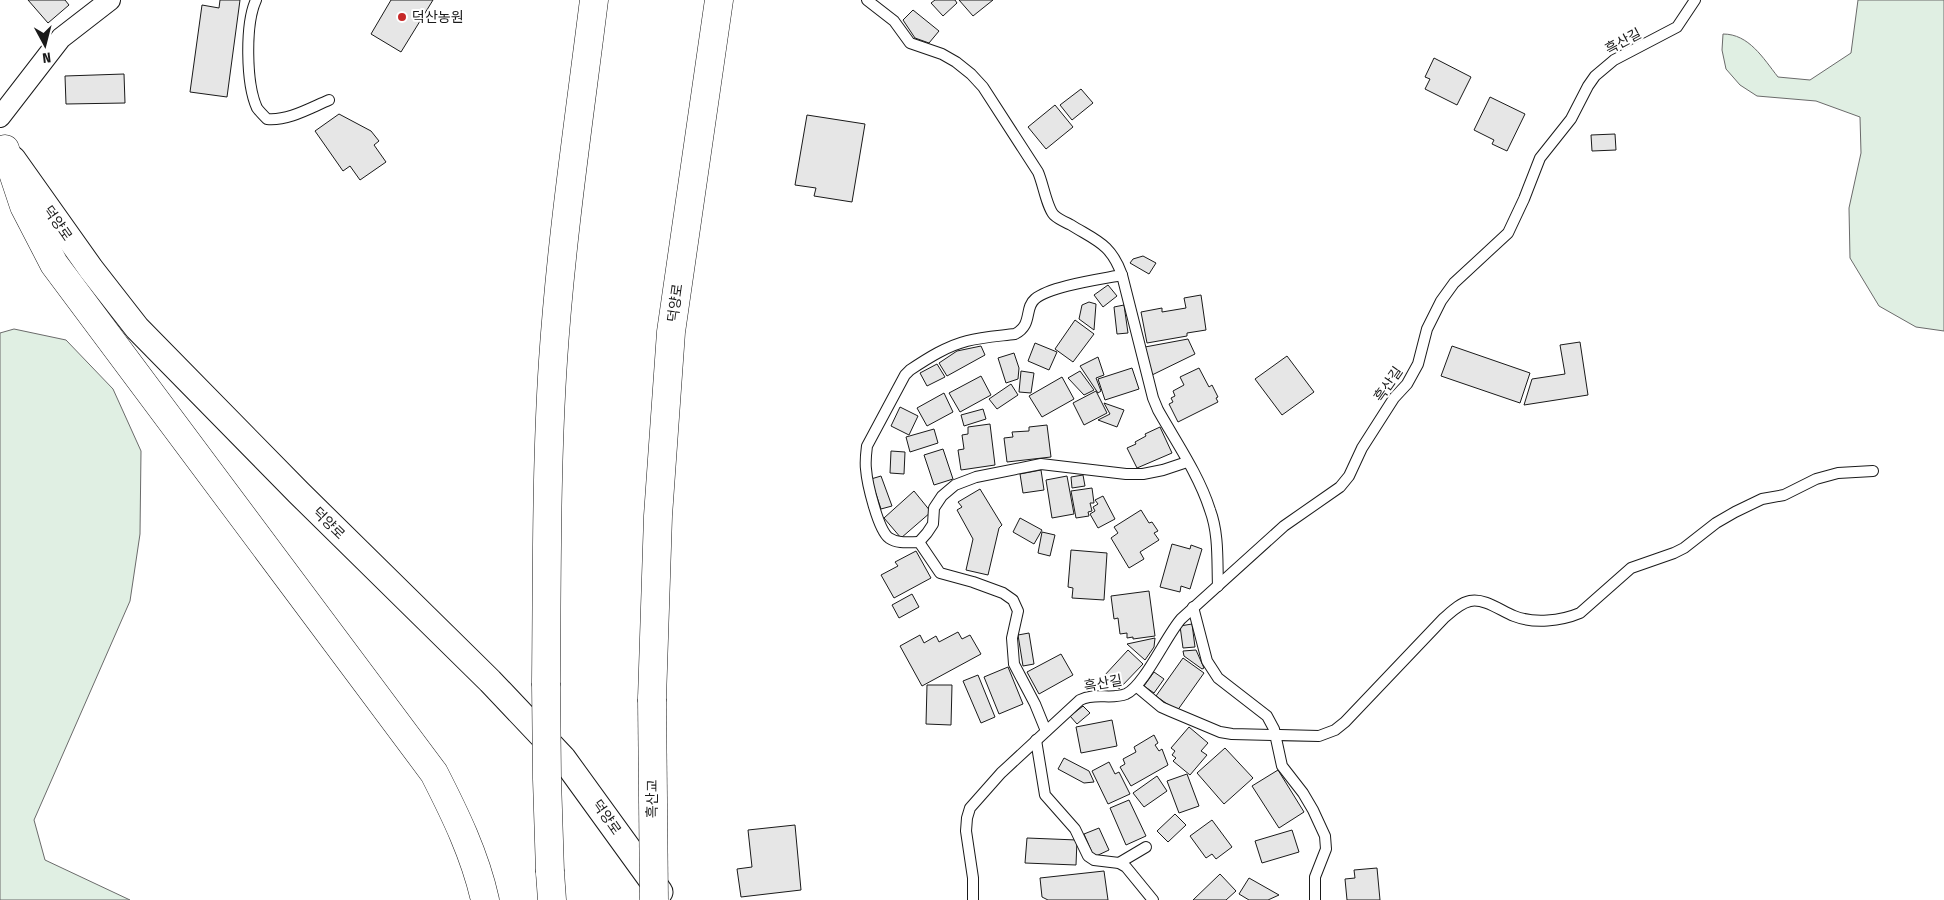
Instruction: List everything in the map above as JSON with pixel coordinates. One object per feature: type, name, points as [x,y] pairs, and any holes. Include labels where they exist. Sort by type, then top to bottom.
[{"type":"main road","points":[[552,900],[546,683],[548,462],[562,259],[594,0]]},
{"type":"main road","name":"덕양로","points":[[652,699],[658,516],[671,332],[718,0]]},
{"type":"main road","points":[[3,144],[24,206],[54,264],[434,773],[454,812],[480,876],[485,900]]},
{"type":"main road","name":"흑산교","points":[[652,699],[654,900]]},
{"type":"street","points":[[0,117],[61,38],[110,0]]},
{"type":"street","name":"덕양로","points":[[3,144],[91,270],[137,328],[292,486],[490,681],[563,758],[665,900]]},
{"type":"lane","points":[[256,0],[250,26],[248,57],[253,92],[258,110],[268,119],[274,120],[291,116],[329,100]]},
{"type":"lane","points":[[867,0],[894,21],[910,43],[942,54],[956,62],[983,87],[1038,172],[1043,183],[1049,209],[1054,216],[1107,247],[1114,257],[1122,275],[1153,398],[1210,510],[1217,544],[1218,586]]},
{"type":"lane","name":"흑산길","points":[[973,900],[973,878],[966,831],[966,818],[970,808],[1001,773],[1073,706],[1087,697],[1123,695],[1137,687],[1171,630],[1193,607],[1284,526],[1340,487],[1349,476],[1362,448],[1418,364],[1427,329],[1441,301],[1454,283],[1508,233],[1540,158],[1571,119],[1595,76],[1614,60],[1678,27],[1695,0]]},
{"type":"lane","points":[[1122,275],[1043,294],[1032,303],[1027,322],[1015,334],[959,343],[919,364],[905,375],[867,446],[865,468],[884,532],[895,541],[919,542],[928,533],[933,524],[934,508],[942,496],[954,485],[976,476],[1041,464],[1126,474],[1143,474],[1164,470],[1187,462]]},
{"type":"lane","points":[[1137,687],[1170,712],[1220,732],[1232,734],[1319,736],[1335,730],[1345,722],[1444,618],[1458,607],[1470,601],[1481,601],[1515,617],[1528,620],[1572,616],[1580,612],[1632,568],[1663,558],[1679,550],[1716,523],[1746,506],[1762,499],[1784,495],[1823,477],[1838,473],[1873,472]]},
{"type":"lane","points":[[919,542],[940,573],[1003,593],[1013,600],[1018,611],[1012,638],[1014,664],[1035,704],[1046,731]]},
{"type":"lane","points":[[1193,607],[1204,652],[1213,672],[1267,716],[1275,735],[1282,766],[1303,793],[1325,836],[1326,849],[1315,877],[1315,900]]},
{"type":"lane","points":[[1036,740],[1045,795],[1075,829],[1088,856],[1094,860],[1119,863],[1133,874],[1153,900]]},
{"type":"lane","points":[[1119,863],[1146,847]]},
{"type":"green space","points":[[1858,0],[1944,0],[1944,331],[1916,327],[1879,306],[1850,258],[1849,208],[1861,153],[1860,117],[1816,101],[1757,96],[1740,85],[1726,69],[1722,50],[1723,34],[1740,38],[1755,48],[1778,77],[1810,80],[1851,53]]},
{"type":"green space","points":[[14,329],[66,340],[113,389],[141,451],[140,534],[130,601],[34,820],[45,860],[130,900],[0,900],[0,333]]},
{"type":"building","points":[[28,0],[65,0],[69,5],[48,23]]},
{"type":"building","points":[[220,0],[240,0],[227,97],[190,92],[202,5],[219,8]]},
{"type":"building","points":[[391,0],[433,0],[401,52],[371,34]]},
{"type":"building","points":[[935,0],[955,0],[957,3],[943,16],[931,3]]},
{"type":"building","points":[[959,0],[993,0],[973,16]]},
{"type":"building","points":[[913,10],[939,31],[929,43],[915,38],[903,20]]},
{"type":"building","points":[[1434,58],[1471,77],[1457,105],[1425,89],[1430,79],[1425,77]]},
{"type":"building","points":[[124,74],[125,103],[66,104],[65,76]]},
{"type":"building","points":[[1081,89],[1093,103],[1072,120],[1060,105]]},
{"type":"building","points":[[1490,97],[1525,114],[1507,151],[1492,144],[1494,140],[1474,130]]},
{"type":"building","points":[[1055,105],[1073,127],[1046,149],[1028,127]]},
{"type":"building","points":[[339,114],[371,131],[379,141],[374,145],[386,162],[360,180],[350,166],[343,171],[315,131]]},
{"type":"building","points":[[807,115],[865,124],[852,202],[814,196],[816,188],[795,185]]},
{"type":"building","points":[[1615,134],[1616,150],[1592,151],[1591,135]]},
{"type":"building","points":[[1143,256],[1156,263],[1149,274],[1130,263],[1133,259]]},
{"type":"building","points":[[1108,285],[1117,296],[1103,307],[1094,295]]},
{"type":"building","points":[[1201,295],[1206,330],[1187,333],[1187,336],[1147,343],[1141,312],[1162,308],[1162,312],[1186,308],[1184,298]]},
{"type":"building","points":[[1089,302],[1096,304],[1094,330],[1079,319],[1082,305]]},
{"type":"building","points":[[1124,305],[1128,333],[1117,334],[1114,307]]},
{"type":"building","points":[[1075,320],[1094,334],[1073,362],[1055,349]]},
{"type":"building","points":[[1188,339],[1195,354],[1152,375],[1145,347]]},
{"type":"building","points":[[1580,342],[1588,395],[1524,405],[1532,379],[1565,374],[1560,345]]},
{"type":"building","points":[[1035,343],[1057,352],[1049,370],[1028,361]]},
{"type":"building","points":[[981,346],[985,355],[947,376],[939,363],[957,351]]},
{"type":"building","points":[[1452,346],[1530,373],[1520,403],[1441,376]]},
{"type":"building","points":[[1014,353],[1019,368],[1018,379],[1006,383],[998,358]]},
{"type":"building","points":[[1287,356],[1314,392],[1282,415],[1255,379]]},
{"type":"building","points":[[1098,357],[1104,375],[1096,378],[1101,391],[1098,393],[1080,366]]},
{"type":"building","points":[[937,364],[945,377],[927,386],[920,373]]},
{"type":"building","points":[[1132,368],[1139,389],[1105,400],[1098,379]]},
{"type":"building","points":[[1199,368],[1209,387],[1212,385],[1218,397],[1216,398],[1218,402],[1178,422],[1169,404],[1173,402],[1171,398],[1175,396],[1173,391],[1184,385],[1180,377]]},
{"type":"building","points":[[1021,371],[1034,373],[1031,393],[1019,392]]},
{"type":"building","points":[[1080,371],[1094,390],[1084,395],[1068,378]]},
{"type":"building","points":[[981,376],[991,395],[960,412],[949,393]]},
{"type":"building","points":[[1062,377],[1074,399],[1042,417],[1029,396]]},
{"type":"building","points":[[1011,384],[1018,395],[997,409],[989,399]]},
{"type":"building","points":[[1096,391],[1107,413],[1084,425],[1073,403]]},
{"type":"building","points":[[944,393],[953,412],[927,426],[917,408]]},
{"type":"building","points":[[1104,403],[1124,410],[1117,427],[1098,420],[1110,414]]},
{"type":"building","points":[[900,407],[918,416],[909,435],[891,426]]},
{"type":"building","points":[[983,409],[986,419],[964,426],[961,415]]},
{"type":"building","points":[[990,424],[995,465],[961,470],[958,450],[964,449],[962,435],[968,434],[968,427]]},
{"type":"building","points":[[1047,425],[1051,457],[1007,462],[1004,438],[1013,437],[1012,432],[1029,431],[1029,427]]},
{"type":"building","points":[[1160,427],[1172,453],[1137,468],[1127,448],[1136,444],[1135,442],[1146,436],[1145,434]]},
{"type":"building","points":[[934,429],[938,443],[910,452],[906,437]]},
{"type":"building","points":[[943,449],[953,479],[934,485],[924,455]]},
{"type":"building","points":[[891,451],[905,452],[904,474],[890,473]]},
{"type":"building","points":[[1041,470],[1044,490],[1023,493],[1020,474]]},
{"type":"building","points":[[1083,475],[1085,486],[1072,488],[1071,477]]},
{"type":"building","points":[[881,476],[892,506],[881,509],[871,479]]},
{"type":"building","points":[[1067,476],[1074,514],[1052,518],[1046,480]]},
{"type":"building","points":[[1092,488],[1094,503],[1090,503],[1092,511],[1088,512],[1089,516],[1076,518],[1071,491]]},
{"type":"building","points":[[980,489],[1002,525],[999,528],[988,575],[966,570],[973,539],[957,510],[962,507],[958,502]]},
{"type":"building","points":[[914,491],[931,512],[901,538],[884,518]]},
{"type":"building","points":[[1103,496],[1115,519],[1098,528],[1090,514],[1095,511],[1093,507],[1098,504],[1095,500]]},
{"type":"building","points":[[1141,510],[1149,523],[1152,522],[1158,531],[1154,533],[1159,540],[1140,552],[1144,559],[1129,568],[1111,538],[1118,533],[1114,527]]},
{"type":"building","points":[[1020,518],[1042,530],[1034,544],[1013,532]]},
{"type":"building","points":[[1042,532],[1055,535],[1050,556],[1038,553]]},
{"type":"building","points":[[1172,544],[1190,549],[1191,545],[1202,549],[1190,589],[1181,586],[1180,592],[1160,587]]},
{"type":"building","points":[[1071,550],[1107,553],[1104,600],[1072,598],[1073,588],[1068,587]]},
{"type":"building","points":[[916,551],[931,578],[894,598],[881,575],[898,566],[895,562]]},
{"type":"building","points":[[1149,591],[1155,636],[1127,638],[1127,633],[1120,634],[1118,618],[1114,619],[1111,596]]},
{"type":"building","points":[[912,594],[919,607],[899,618],[892,605]]},
{"type":"building","points":[[1192,624],[1195,647],[1183,648],[1180,626]]},
{"type":"building","points":[[958,632],[962,639],[970,635],[981,654],[922,686],[900,646],[920,635],[924,643],[936,636],[939,642]]},
{"type":"building","points":[[1029,633],[1034,664],[1023,666],[1018,635]]},
{"type":"building","points":[[1155,638],[1154,647],[1145,660],[1127,644]]},
{"type":"building","points":[[1128,650],[1143,664],[1119,689],[1104,676]]},
{"type":"building","points":[[1196,650],[1204,668],[1202,669],[1184,656],[1183,651]]},
{"type":"building","points":[[1061,654],[1073,675],[1039,694],[1027,672]]},
{"type":"building","points":[[1183,658],[1204,673],[1177,711],[1156,696]]},
{"type":"building","points":[[1008,667],[1023,704],[999,714],[984,677]]},
{"type":"building","points":[[1154,672],[1164,679],[1154,693],[1144,686]]},
{"type":"building","points":[[978,675],[995,717],[981,723],[963,681]]},
{"type":"building","points":[[927,685],[952,685],[951,725],[926,724]]},
{"type":"building","points":[[1083,706],[1090,713],[1077,724],[1070,716]]},
{"type":"building","points":[[1112,720],[1117,746],[1081,753],[1076,727]]},
{"type":"building","points":[[1189,727],[1208,743],[1201,751],[1207,755],[1190,775],[1173,761],[1176,758],[1172,755],[1175,751],[1171,748]]},
{"type":"building","points":[[1154,735],[1158,743],[1155,745],[1159,751],[1162,749],[1168,765],[1131,786],[1120,767],[1125,764],[1123,759],[1136,752],[1134,747]]},
{"type":"building","points":[[1225,748],[1253,778],[1224,804],[1197,773]]},
{"type":"building","points":[[1064,758],[1089,771],[1094,782],[1084,783],[1058,769]]},
{"type":"building","points":[[1109,762],[1115,774],[1119,772],[1130,794],[1108,804],[1092,771]]},
{"type":"building","points":[[1278,770],[1304,812],[1279,828],[1252,786]]},
{"type":"building","points":[[1187,774],[1199,806],[1179,813],[1167,781]]},
{"type":"building","points":[[1157,776],[1167,791],[1144,807],[1133,793]]},
{"type":"building","points":[[1129,800],[1146,836],[1126,845],[1110,808]]},
{"type":"building","points":[[1175,814],[1186,825],[1168,842],[1157,831]]},
{"type":"building","points":[[1212,820],[1232,847],[1216,859],[1212,854],[1206,858],[1190,836]]},
{"type":"building","points":[[795,825],[801,890],[741,897],[737,869],[752,867],[748,830]]},
{"type":"building","points":[[1099,828],[1109,850],[1094,857],[1084,834]]},
{"type":"building","points":[[1292,830],[1299,852],[1262,863],[1255,841]]},
{"type":"building","points":[[1027,838],[1077,840],[1076,865],[1025,863]]},
{"type":"building","points":[[1377,868],[1380,900],[1347,900],[1345,879],[1355,878],[1354,870]]},
{"type":"building","points":[[1104,871],[1108,900],[1048,900],[1042,897],[1040,878]]},
{"type":"building","points":[[1220,874],[1236,891],[1226,900],[1193,900]]},
{"type":"building","points":[[1249,878],[1279,895],[1268,900],[1249,900],[1239,894]]},
{"type":"place","name":"덕산농원","points":[[402,17]]}]
